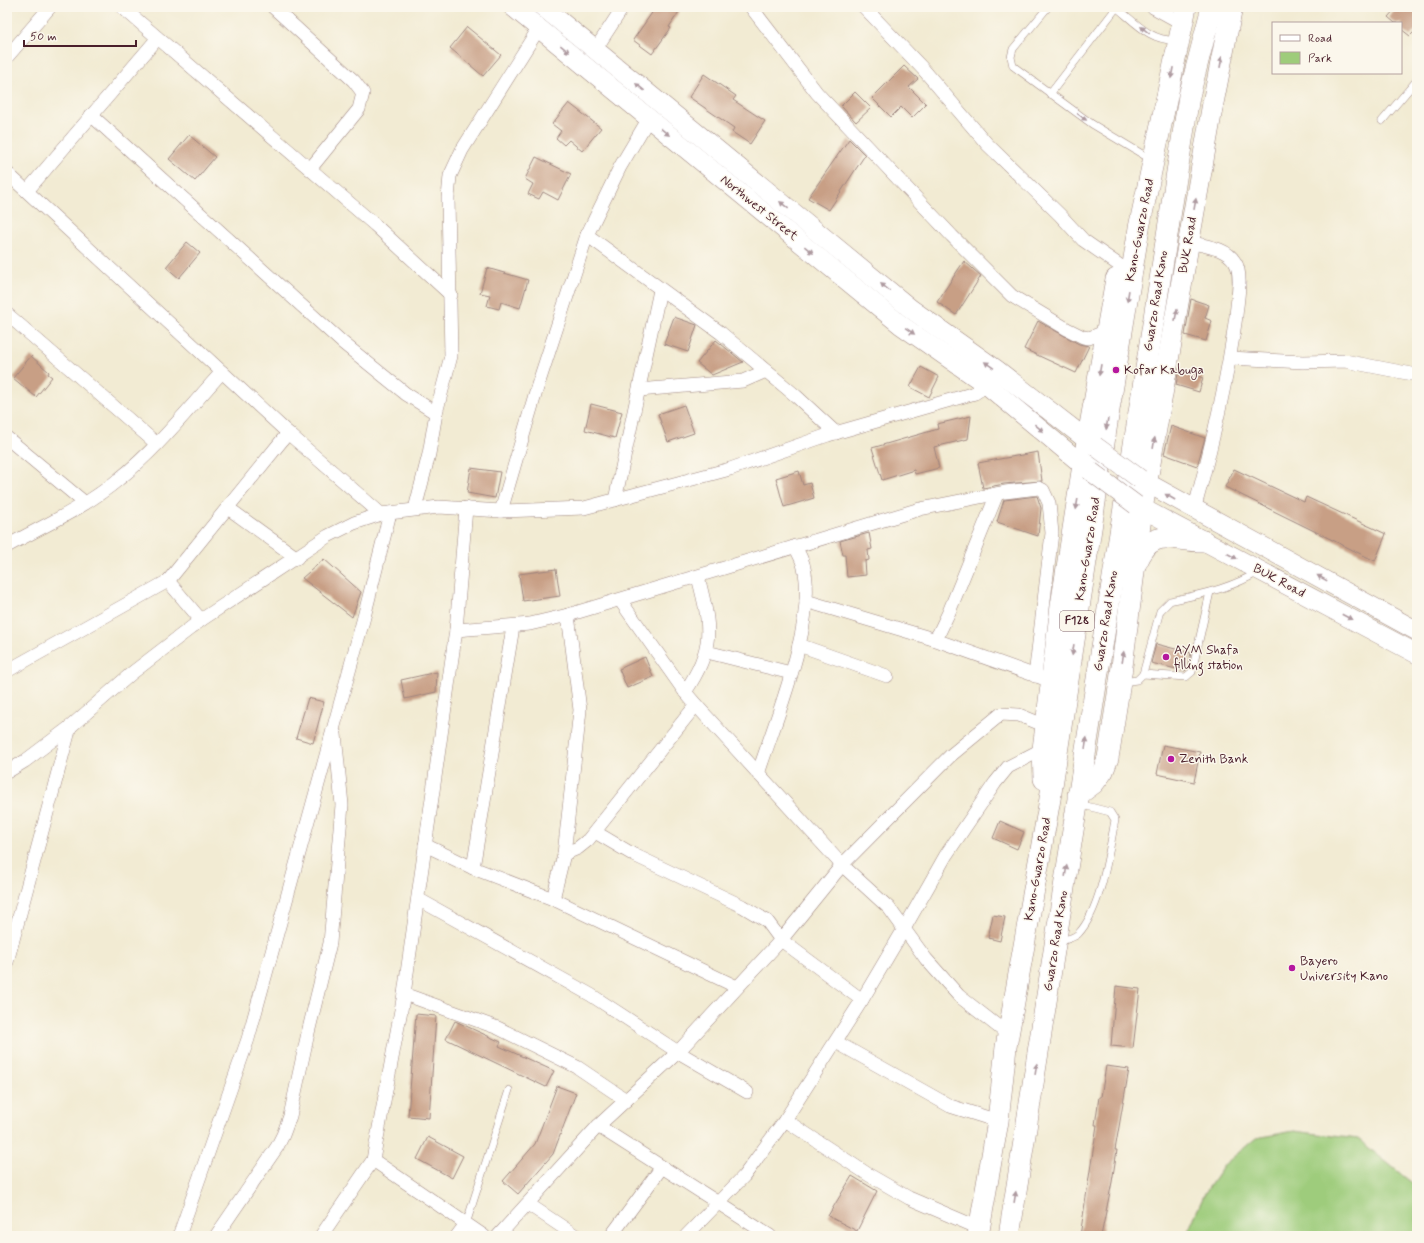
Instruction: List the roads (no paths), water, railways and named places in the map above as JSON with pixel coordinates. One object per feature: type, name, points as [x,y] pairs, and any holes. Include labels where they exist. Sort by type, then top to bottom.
[{"type":"main road","name":"Northwest Street","points":[[513,7],[901,325],[987,385],[1015,396]]},
{"type":"main road","name":"Northwest Street","points":[[543,7],[1015,396]]},
{"type":"main road","name":"Gwarzo Road Kano","points":[[1009,1236],[1189,96],[1212,7]]},
{"type":"main road","name":"BUK Road","points":[[1077,799],[1094,783],[1103,771],[1108,758],[1120,682],[1135,567],[1139,507],[1189,242],[1215,91],[1232,7]]},
{"type":"main road","name":"Kano-Gwarzo Road","points":[[979,1232],[998,1120],[1009,1035],[1050,799],[1109,410],[1139,228],[1152,156],[1182,23]]},
{"type":"main road","points":[[1189,96],[1215,91]]},
{"type":"main road","points":[[1050,799],[1044,781],[1043,749],[1046,726],[1043,679],[1091,444],[1107,331],[1132,191],[1140,165],[1152,156]]},
{"type":"main road","points":[[1015,396],[1091,444],[1144,481]]},
{"type":"main road","points":[[1015,396],[1086,468],[1139,507]]},
{"type":"main road","name":"BUK Road","points":[[1144,481],[1194,510],[1254,540],[1417,632]]},
{"type":"main road","name":"BUK Road","points":[[1139,507],[1417,654]]},
{"type":"main road","points":[[1135,567],[1141,554],[1150,542],[1162,538],[1189,542],[1204,541]]},
{"type":"street","points":[[7,57],[50,7]]},
{"type":"street","points":[[122,7],[157,39],[375,225],[452,295]]},
{"type":"street","points":[[273,7],[354,81],[363,93],[359,109],[310,169]]},
{"type":"street","points":[[595,50],[623,7]]},
{"type":"street","points":[[751,7],[817,93],[952,236],[1012,296],[1067,329],[1083,336],[1089,338],[1107,331]]},
{"type":"street","points":[[864,7],[923,69],[987,144],[1060,215],[1083,240],[1119,265]]},
{"type":"street","points":[[1153,7],[1182,23]]},
{"type":"street","points":[[415,509],[429,454],[436,413],[452,356],[452,295],[448,198],[450,176],[462,150],[539,28]]},
{"type":"street","points":[[27,191],[157,39]]},
{"type":"street","points":[[91,115],[343,343],[399,390],[436,413]]},
{"type":"street","points":[[501,511],[537,388],[587,235],[620,168],[649,118]]},
{"type":"street","points":[[7,173],[288,433],[386,514]]},
{"type":"street","points":[[587,235],[660,290],[721,333],[836,432]]},
{"type":"street","points":[[1189,242],[1221,250],[1235,261],[1238,267],[1239,288],[1230,358],[1217,426],[1194,510]]},
{"type":"street","points":[[614,500],[660,290]]},
{"type":"street","points":[[7,314],[157,444]]},
{"type":"street","points":[[1230,358],[1303,362],[1345,361],[1417,375]]},
{"type":"street","points":[[639,390],[743,381],[766,371]]},
{"type":"street","points":[[7,546],[85,503],[119,480],[157,444],[222,372]]},
{"type":"street","points":[[7,772],[25,761],[70,727],[132,673],[201,620],[297,558],[340,528],[386,514],[415,509],[466,508],[501,511],[584,508],[730,469],[836,432],[975,393],[987,385]]},
{"type":"street","points":[[7,671],[168,581],[288,433]]},
{"type":"street","points":[[7,438],[85,503]]},
{"type":"street","points":[[456,630],[513,627],[568,615],[920,509],[996,494],[1039,488],[1043,490],[1049,503],[1052,533],[1043,679],[933,639],[806,601]]},
{"type":"street","points":[[933,639],[938,636],[949,612],[996,494]]},
{"type":"street","points":[[228,508],[297,558]]},
{"type":"street","points":[[321,1236],[373,1160],[404,994],[418,899],[456,630],[466,508]]},
{"type":"street","points":[[179,1236],[248,1039],[334,726],[386,514]]},
{"type":"street","points":[[758,774],[799,645],[806,601],[804,568],[795,546]]},
{"type":"street","points":[[685,692],[695,677],[707,652],[708,615],[698,577]]},
{"type":"street","points":[[168,581],[201,620]]},
{"type":"street","points":[[620,600],[685,692],[696,705],[842,865],[889,908],[926,959],[959,996],[1009,1035]]},
{"type":"street","points":[[553,899],[564,854],[580,710],[568,615]]},
{"type":"street","points":[[474,868],[513,627]]},
{"type":"street","points":[[799,645],[887,676]]},
{"type":"street","points":[[707,652],[791,673]]},
{"type":"street","points":[[564,854],[578,848],[595,832],[696,705]]},
{"type":"street","points":[[498,1236],[598,1126],[678,1052],[781,940],[842,865],[950,756],[1001,714],[1019,715],[1046,726]]},
{"type":"street","points":[[216,1236],[283,1135],[290,1116],[330,943],[342,805],[334,726]]},
{"type":"street","points":[[7,962],[70,727]]},
{"type":"street","points":[[686,1236],[716,1203],[744,1176],[785,1120],[862,1000],[946,855],[995,783],[1008,767],[1043,749]]},
{"type":"street","points":[[595,832],[634,855],[742,906],[767,921],[781,940],[862,1000]]},
{"type":"street","points":[[425,845],[474,868],[553,899],[737,987]]},
{"type":"street","points":[[418,899],[591,995],[678,1052],[746,1092]]},
{"type":"street","points":[[404,994],[504,1032],[577,1066],[626,1100]]},
{"type":"street","points":[[836,1042],[950,1106],[998,1120]]},
{"type":"street","points":[[785,1120],[869,1175],[909,1198],[979,1232]]},
{"type":"street","points":[[598,1126],[716,1203],[770,1236]]},
{"type":"street","points":[[373,1160],[484,1236]]},
{"type":"street","points":[[611,1236],[662,1167]]},
{"type":"street","points":[[528,1204],[576,1236]]},
{"type":"street","points":[[457,1236],[466,1224]]},
{"type":"lane","points":[[1048,7],[1013,49],[1011,57],[1013,66],[1092,124],[1152,156]]},
{"type":"lane","points":[[1050,94],[1117,7],[1153,37],[1166,40],[1182,23]]},
{"type":"lane","points":[[1382,122],[1417,80]]},
{"type":"lane","points":[[1120,682],[1137,680],[1143,674],[1160,611],[1170,601],[1241,583],[1260,571]]},
{"type":"lane","points":[[1143,674],[1186,677],[1190,675],[1192,672],[1210,592]]},
{"type":"lane","points":[[1056,943],[1077,935],[1088,920],[1103,880],[1115,820],[1110,812],[1077,799]]},
{"type":"lane","points":[[466,1224],[509,1090]]},
{"type":"place","name":"Kofar Kabuga","points":[[1116,370]]},
{"type":"place","name":"AYM Shafa filling station","points":[[1166,657]]},
{"type":"place","name":"Zenith Bank","points":[[1171,759]]},
{"type":"place","name":"Bayero University Kano","points":[[1292,968]]}]
